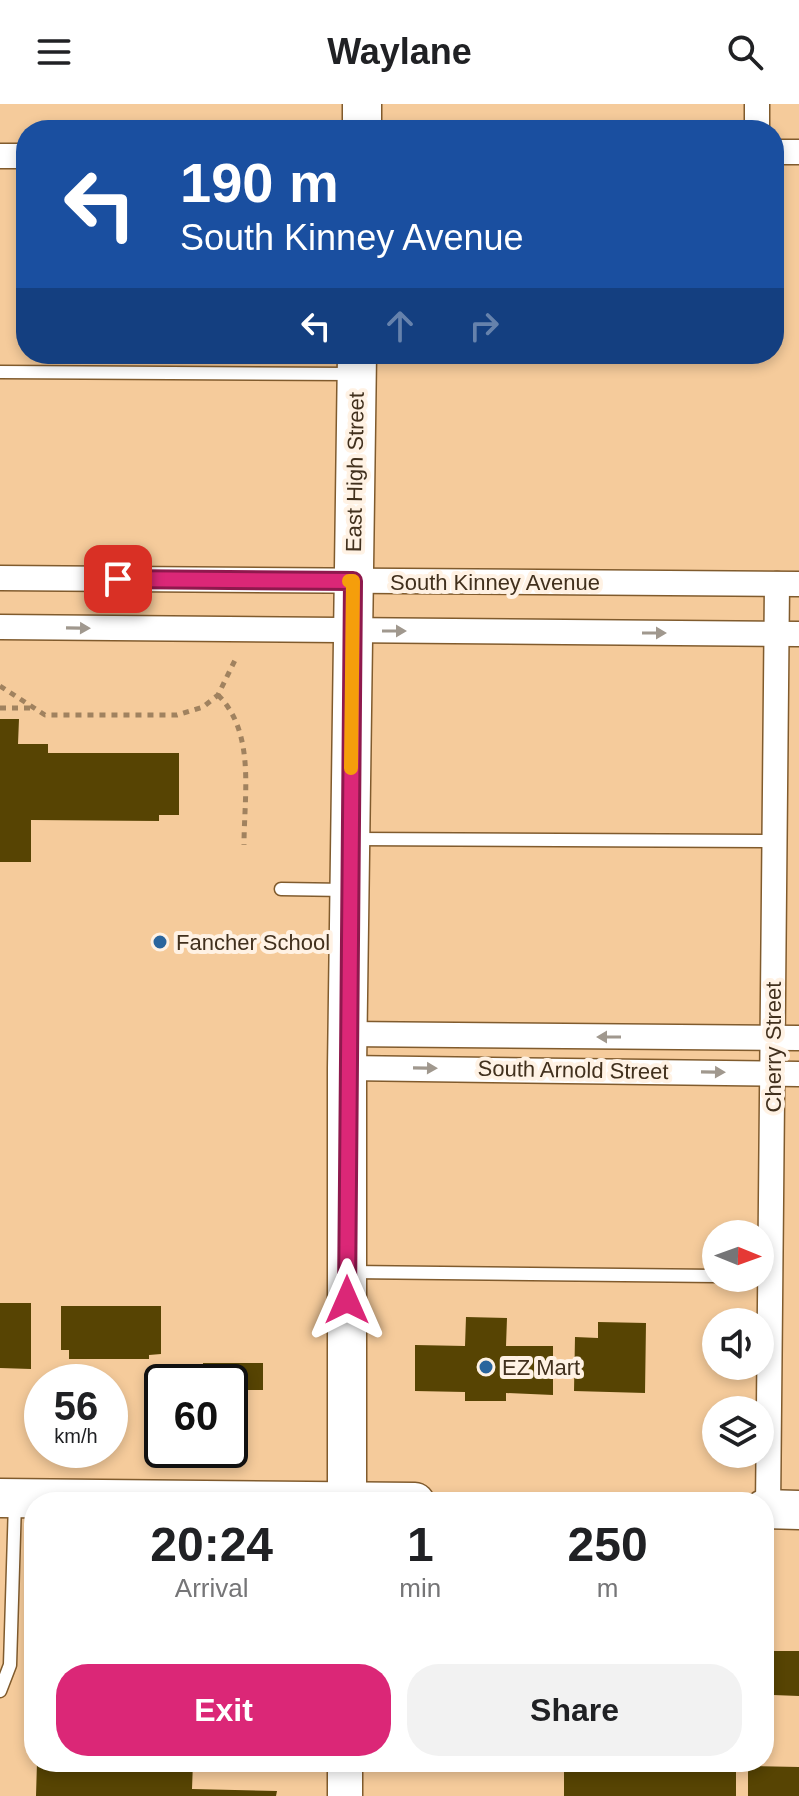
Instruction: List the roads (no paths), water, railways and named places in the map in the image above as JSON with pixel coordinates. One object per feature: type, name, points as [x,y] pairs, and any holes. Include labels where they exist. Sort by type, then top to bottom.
[{"type":"main road","name":"East High Street","points":[[347,1492],[347,1051],[357,364]]},
{"type":"street","name":"South Kinney Avenue","points":[[0,578],[788,584]]},
{"type":"street","name":"Cherry Street","points":[[767,1220],[774,1073],[774,841],[788,634],[788,584]]},
{"type":"street","points":[[0,627],[788,634]]},
{"type":"street","name":"South Arnold Street","points":[[347,1051],[799,1038]]},
{"type":"street","name":"South Arnold Street","points":[[347,1051],[799,1074]]},
{"type":"street","name":"Cherry Street","points":[[765,1292],[777,1509]]},
{"type":"lane","points":[[0,372],[357,364]]},
{"type":"lane","points":[[350,839],[774,841]]},
{"type":"lane","points":[[281,889],[350,891]]},
{"type":"lane","points":[[347,1272],[702,1276]]},
{"type":"lane","points":[[0,1691],[10,1665],[8,1498]]},
{"type":"lane","points":[[318,1772],[345,1774]]},
{"type":"place","name":"Fancher School","points":[[160,942]]},
{"type":"place","name":"EZ Mart","points":[[486,1367]]}]
